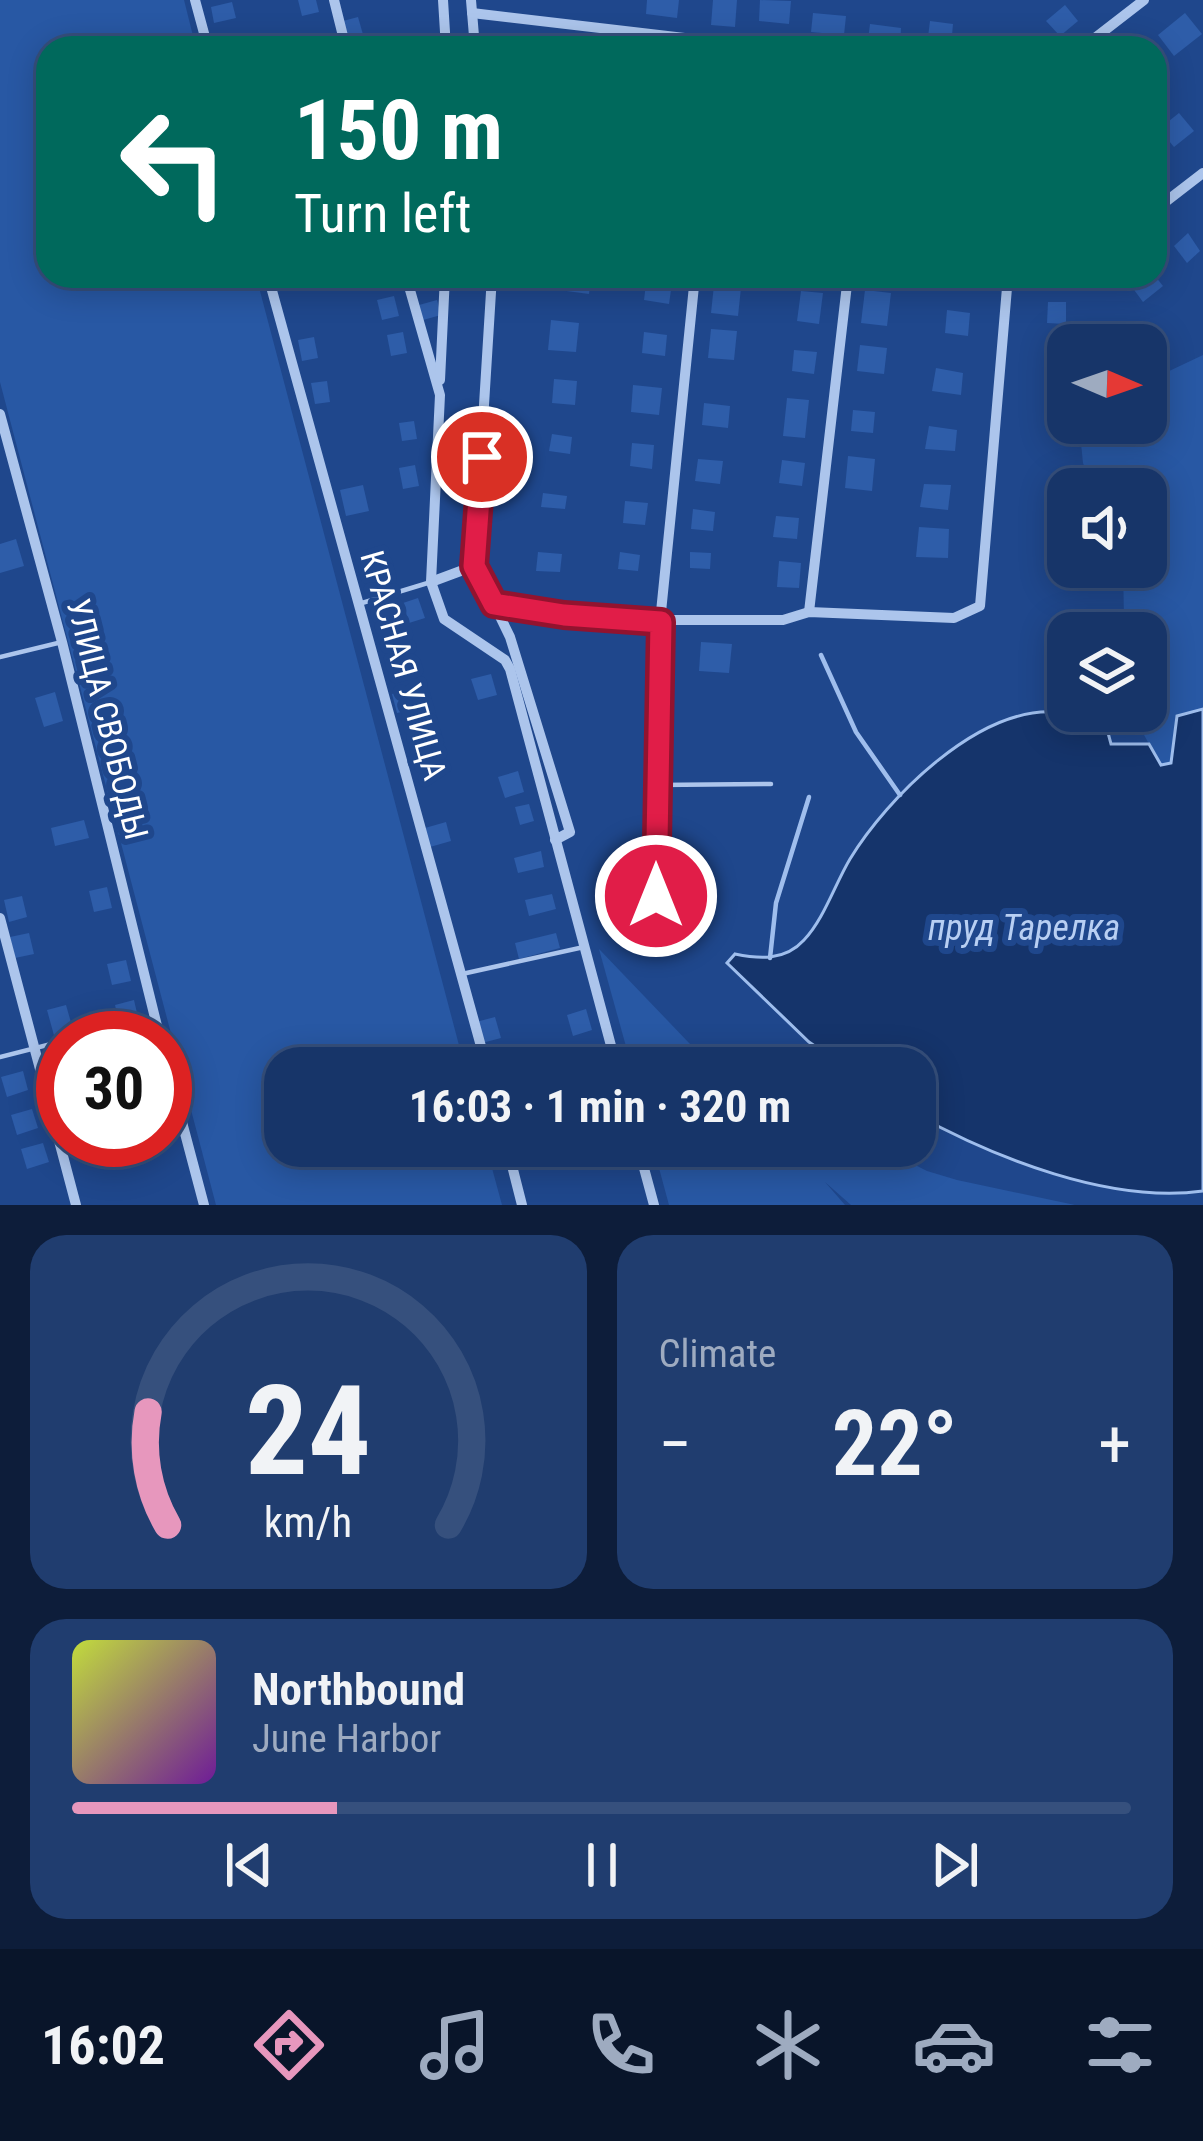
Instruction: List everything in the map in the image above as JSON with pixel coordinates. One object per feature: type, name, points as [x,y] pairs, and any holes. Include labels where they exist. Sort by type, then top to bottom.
[{"type":"street","points":[[195,0],[205,36]]},
{"type":"street","points":[[334,0],[343,36]]},
{"type":"street","points":[[442,0],[445,36]]},
{"type":"street","points":[[1098,36],[1144,0]]},
{"type":"street","points":[[471,7],[682,36]]},
{"type":"street","points":[[1167,201],[1203,173]]},
{"type":"street","name":"КРАСНАЯ УЛИЦА","points":[[271,288],[481,1047]]},
{"type":"street","points":[[409,288],[440,395]]},
{"type":"street","points":[[444,288],[430,582],[444,619],[505,660],[510,669],[611,1047]]},
{"type":"street","points":[[491,288],[474,566],[510,637],[570,832],[555,840]]},
{"type":"street","points":[[656,923],[661,622],[694,288]]},
{"type":"street","points":[[809,611],[847,288]]},
{"type":"street","points":[[494,604],[661,622],[782,620],[809,611],[954,618],[980,606],[1006,288]]},
{"type":"street","name":"УЛИЦА СВОБОДЫ","points":[[0,414],[62,642],[152,1011]]},
{"type":"street","points":[[430,582],[474,566]]},
{"type":"street","points":[[0,918],[76,1205]]},
{"type":"street","points":[[192,1160],[204,1205]]},
{"type":"street","points":[[512,1167],[522,1205]]},
{"type":"street","points":[[644,1167],[654,1205]]},
{"type":"lane","points":[[359,604],[430,582]]},
{"type":"lane","points":[[0,657],[62,642]]},
{"type":"lane","points":[[657,785],[771,784]]},
{"type":"lane","points":[[462,974],[584,947]]},
{"type":"lane","points":[[0,1057],[34,1048]]},
{"type":"shaded area","points":[[0,0],[184,0],[193,36],[36,36],[36,288],[259,288],[459,1047],[264,1047],[264,1167],[492,1167],[502,1205],[216,1205],[192,1114],[192,1011],[165,1011],[0,382]]},
{"type":"shaded area","points":[[1203,355],[1203,709],[1178,716],[1171,764],[1161,766],[1142,732],[1167,732],[1167,612],[1124,612],[1123,588],[1167,588],[1167,468],[1085,468],[1081,444],[1167,444],[1167,372]]},
{"type":"shaded area","points":[[599,949],[693,1047],[626,1047]]},
{"type":"shaded area","points":[[659,1167],[919,1167],[957,1180],[1075,1205],[851,1205],[825,1182],[845,1205],[669,1205]]},
{"type":"water","name":"пруд Тарелка","points":[[1203,709],[1203,1191],[1130,1191],[1092,1184],[1017,1161],[947,1130],[936,1124],[936,1047],[816,1047],[727,963],[735,954],[771,957],[797,947],[818,922],[866,835],[911,785],[965,741],[995,725],[1047,713],[1047,732],[1108,732],[1111,744],[1149,744],[1161,765],[1171,763],[1177,716]]},
{"type":"building","points":[[298,0],[316,0],[319,12],[302,16]]},
{"type":"building","points":[[647,0],[679,0],[677,18],[646,14]]},
{"type":"building","points":[[713,0],[737,0],[735,27],[711,25]]},
{"type":"building","points":[[760,0],[791,1],[789,24],[759,21]]},
{"type":"building","points":[[232,2],[236,18],[214,23],[211,7]]},
{"type":"building","points":[[1065,5],[1078,21],[1060,36],[1046,21]]},
{"type":"building","points":[[813,13],[846,16],[844,35],[811,32]]},
{"type":"building","points":[[1185,13],[1202,34],[1174,56],[1167,36],[1158,35]]},
{"type":"building","points":[[358,17],[363,36],[347,36],[343,21]]},
{"type":"building","points":[[930,21],[953,24],[952,36],[928,36]]},
{"type":"building","points":[[870,24],[901,28],[901,36],[868,36]]},
{"type":"building","points":[[1179,113],[1194,131],[1174,147],[1167,139],[1167,123]]},
{"type":"building","points":[[1188,233],[1200,251],[1187,263],[1174,246]]},
{"type":"building","points":[[559,288],[590,288],[589,294]]},
{"type":"building","points":[[646,288],[671,288],[669,304],[644,300]]},
{"type":"building","points":[[714,288],[741,288],[738,316],[711,313]]},
{"type":"building","points":[[1133,288],[1160,288],[1143,302]]},
{"type":"building","points":[[865,290],[891,293],[887,326],[861,323]]},
{"type":"building","points":[[801,291],[823,293],[819,324],[797,321]]},
{"type":"building","points":[[394,296],[399,316],[382,320],[377,300]]},
{"type":"building","points":[[437,300],[441,315],[423,320],[419,305]]},
{"type":"building","points":[[1048,302],[1066,302],[1066,324],[1047,323]]},
{"type":"building","points":[[947,310],[970,313],[968,336],[945,333]]},
{"type":"building","points":[[551,320],[579,323],[576,352],[548,350]]},
{"type":"building","points":[[711,329],[737,331],[734,360],[708,358]]},
{"type":"building","points":[[403,332],[407,353],[391,356],[387,335]]},
{"type":"building","points":[[644,332],[667,335],[665,356],[642,353]]},
{"type":"building","points":[[314,337],[318,358],[302,361],[298,340]]},
{"type":"building","points":[[860,345],[887,348],[884,374],[857,371]]},
{"type":"building","points":[[794,350],[817,352],[814,374],[792,371]]},
{"type":"building","points":[[936,368],[963,373],[961,395],[932,391]]},
{"type":"building","points":[[554,379],[577,381],[575,405],[552,403]]},
{"type":"building","points":[[327,381],[330,402],[315,404],[311,383]]},
{"type":"building","points":[[633,385],[662,388],[659,415],[631,412]]},
{"type":"building","points":[[787,398],[809,400],[805,438],[783,436]]},
{"type":"building","points":[[704,403],[730,406],[728,428],[702,425]]},
{"type":"building","points":[[853,410],[875,412],[873,433],[851,431]]},
{"type":"building","points":[[414,421],[417,439],[402,441],[399,423]]},
{"type":"building","points":[[929,426],[957,430],[955,451],[925,449]]},
{"type":"building","points":[[552,434],[572,437],[570,454],[549,451]]},
{"type":"building","points":[[632,443],[654,445],[652,469],[630,466]]},
{"type":"building","points":[[848,456],[875,459],[872,491],[845,488]]},
{"type":"building","points":[[698,459],[723,461],[720,484],[695,481]]},
{"type":"building","points":[[782,460],[805,463],[802,486],[779,483]]},
{"type":"building","points":[[415,465],[419,486],[403,489],[399,468]]},
{"type":"building","points":[[924,484],[951,485],[948,510],[920,507]]},
{"type":"building","points":[[363,485],[369,511],[346,516],[340,490]]},
{"type":"building","points":[[543,493],[567,496],[565,509],[541,507]]},
{"type":"building","points":[[625,501],[648,503],[645,525],[623,523]]},
{"type":"building","points":[[693,509],[715,512],[713,531],[691,529]]},
{"type":"building","points":[[776,516],[799,518],[797,539],[773,537]]},
{"type":"building","points":[[919,527],[949,529],[948,558],[916,557]]},
{"type":"building","points":[[16,539],[24,566],[0,573],[0,544]]},
{"type":"building","points":[[538,552],[562,554],[560,572],[536,571]]},
{"type":"building","points":[[620,552],[640,555],[638,571],[618,569]]},
{"type":"building","points":[[690,552],[711,553],[710,569],[690,568]]},
{"type":"building","points":[[779,561],[801,563],[799,588],[777,587]]},
{"type":"building","points":[[418,598],[425,618],[409,623],[403,603]]},
{"type":"building","points":[[701,642],[732,644],[729,673],[699,671]]},
{"type":"building","points":[[491,674],[497,695],[478,700],[471,679]]},
{"type":"building","points":[[417,688],[422,707],[397,713],[392,694]]},
{"type":"building","points":[[55,692],[63,721],[44,727],[35,698]]},
{"type":"building","points":[[518,771],[524,792],[505,798],[498,777]]},
{"type":"building","points":[[529,804],[534,821],[520,825],[515,807]]},
{"type":"building","points":[[84,820],[89,838],[55,846],[51,828]]},
{"type":"building","points":[[446,822],[451,841],[430,847],[425,828]]},
{"type":"building","points":[[541,851],[544,867],[518,873],[514,858]]},
{"type":"building","points":[[107,887],[112,908],[94,912],[89,891]]},
{"type":"building","points":[[552,894],[556,909],[529,916],[525,900]]},
{"type":"building","points":[[22,896],[27,917],[9,922],[4,900]]},
{"type":"building","points":[[29,933],[34,954],[15,958],[10,937]]},
{"type":"building","points":[[556,933],[560,948],[519,959],[515,943]]},
{"type":"building","points":[[126,960],[131,981],[112,985],[107,964]]},
{"type":"building","points":[[134,1000],[137,1011],[116,1011],[115,1005]]},
{"type":"building","points":[[586,1009],[592,1030],[573,1036],[567,1015]]},
{"type":"building","points":[[495,1017],[501,1038],[482,1043],[476,1022]]},
{"type":"building","points":[[23,1071],[28,1090],[7,1097],[1,1077]]},
{"type":"building","points":[[32,1109],[36,1129],[17,1135],[11,1115]]},
{"type":"building","points":[[36,1145],[36,1166],[27,1169],[21,1149]]},
{"type":"waterway","points":[[821,655],[856,732],[900,795]]},
{"type":"waterway","points":[[770,958],[776,903],[809,797]]},
{"type":"route","points":[[482,457],[474,566],[494,604],[661,622],[656,896]]}]
